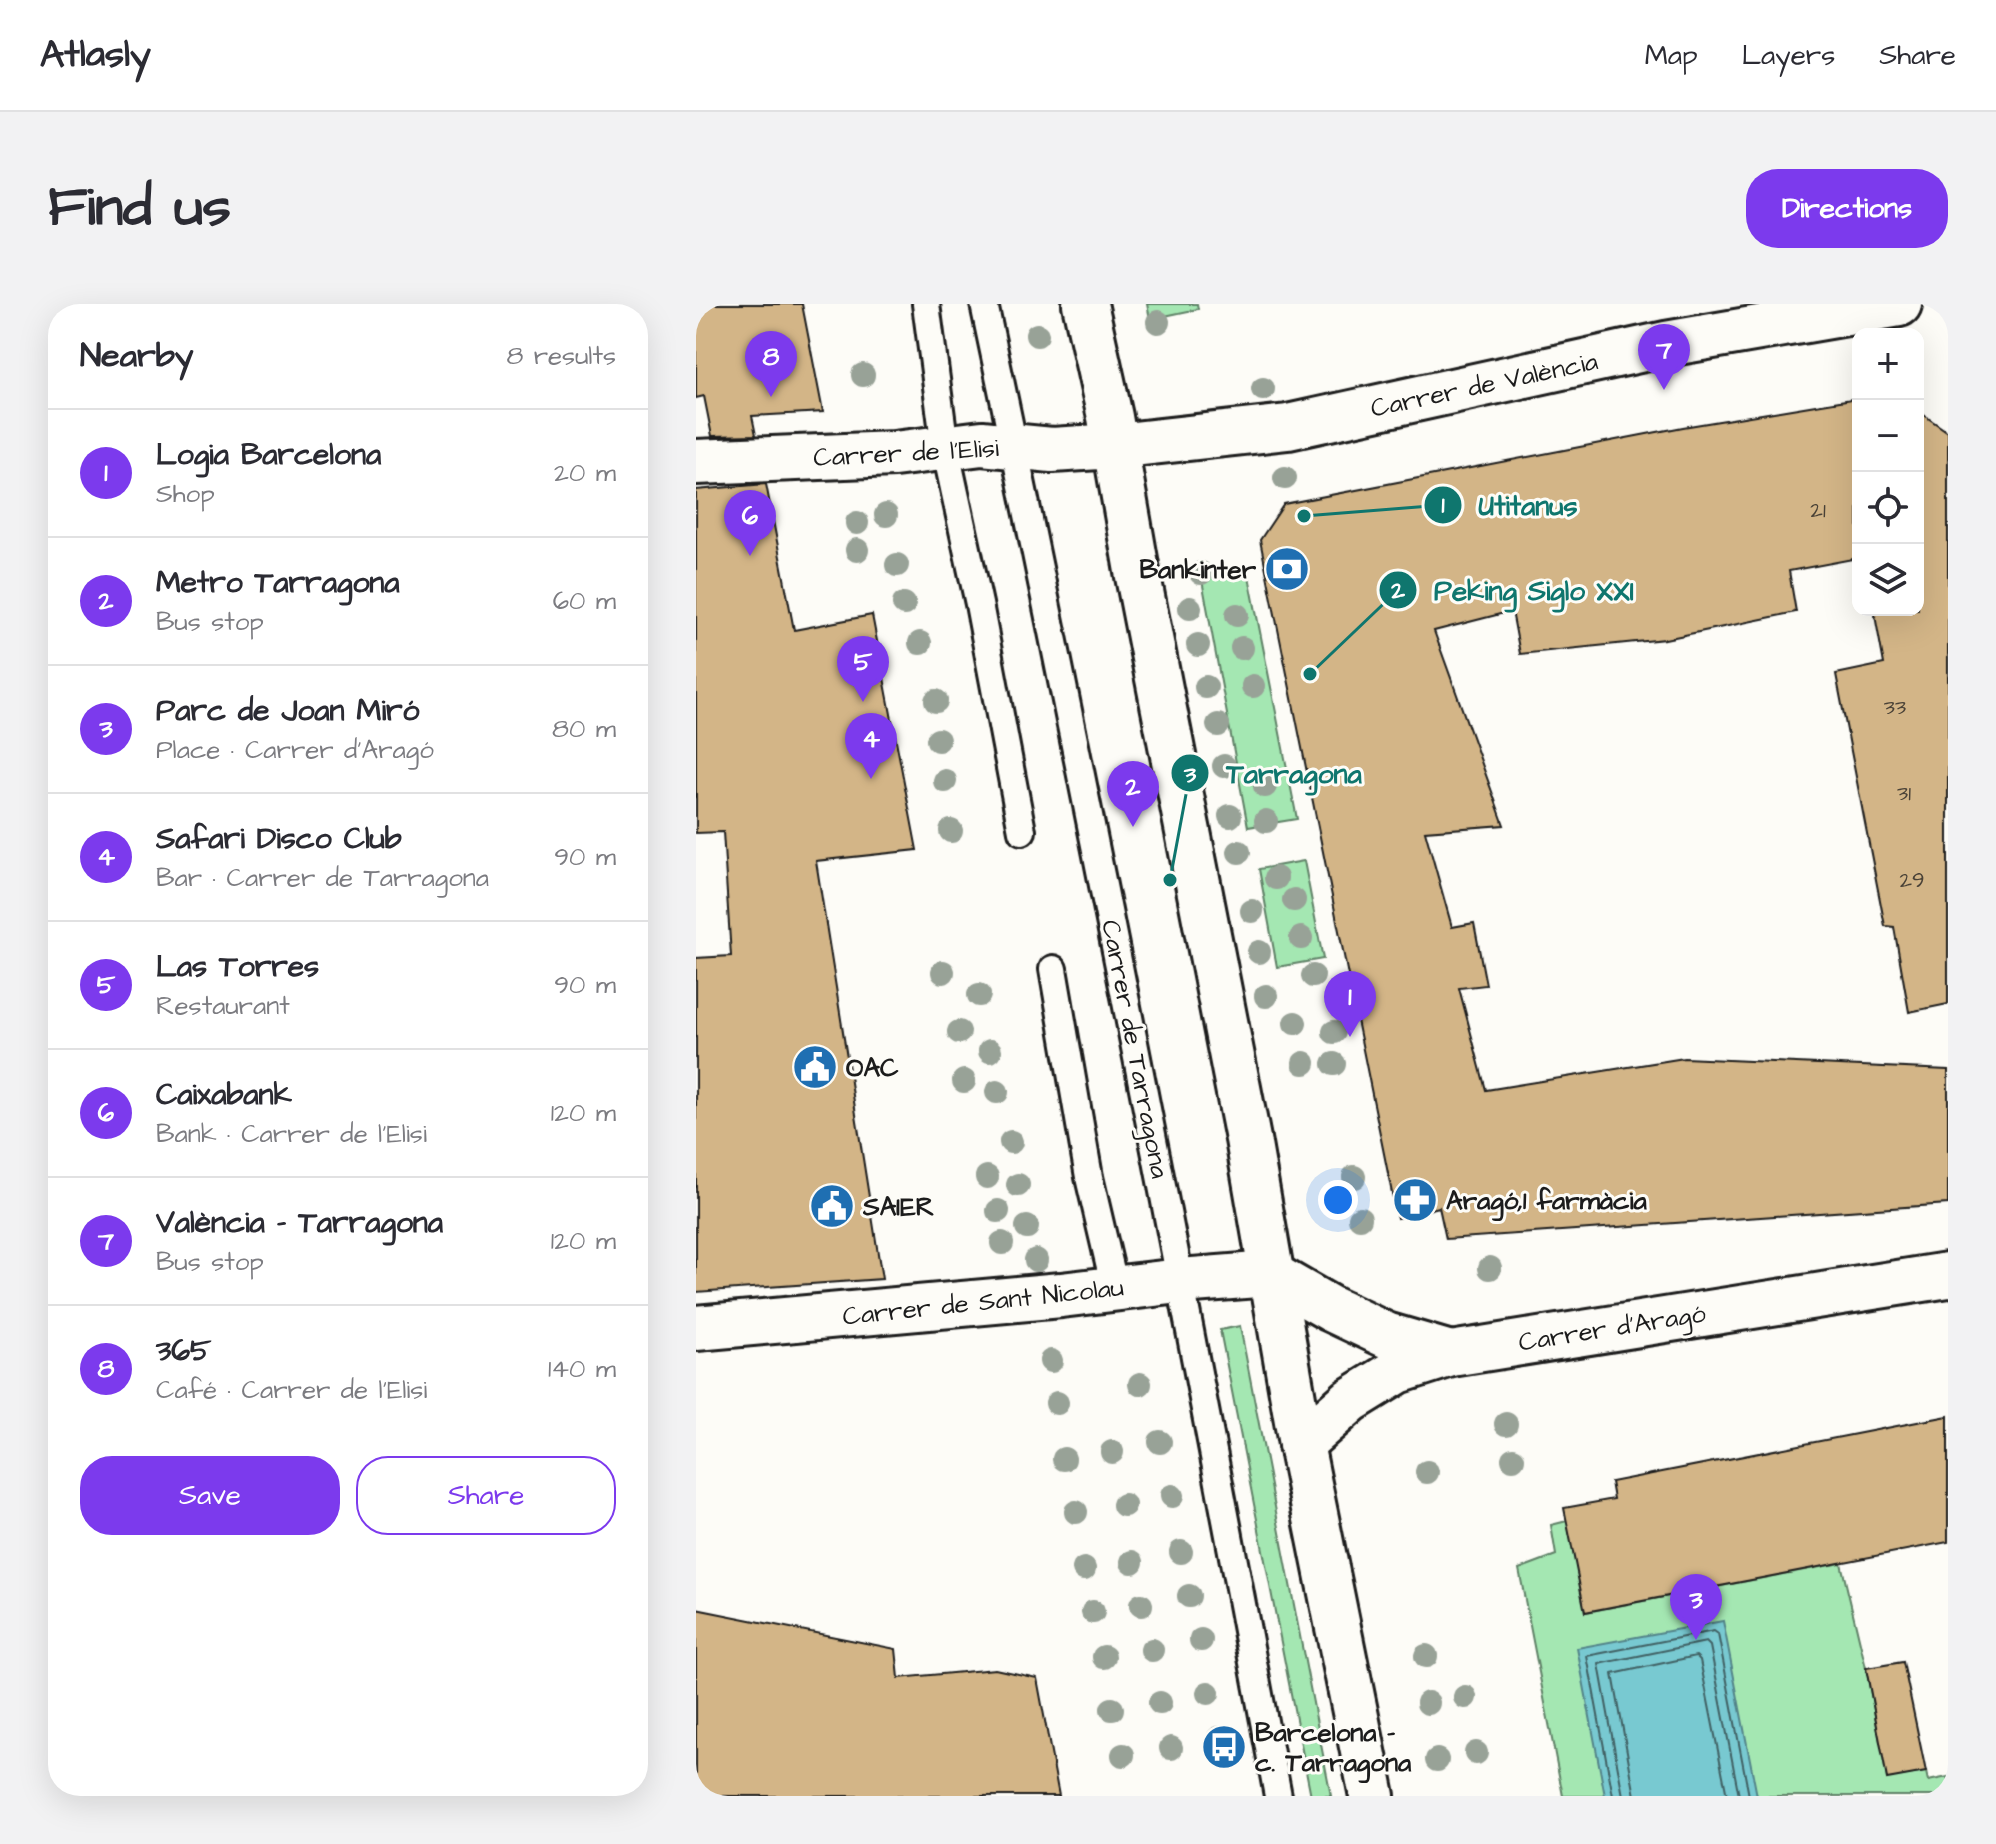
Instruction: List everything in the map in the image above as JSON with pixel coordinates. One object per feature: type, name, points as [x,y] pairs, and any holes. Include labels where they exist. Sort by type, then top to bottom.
[{"type":"main road","points":[[1085,304],[1248,1139],[1301,1444],[1372,1796]]},
{"type":"main road","name":"Carrer de València","points":[[1115,446],[1288,427],[1666,344],[1899,304]]},
{"type":"main road","name":"Carrer de l'Elisi","points":[[696,462],[894,454],[982,443],[1052,450],[1115,446]]},
{"type":"main road","points":[[1270,1274],[1331,1309],[1386,1335],[1451,1354]]},
{"type":"main road","name":"Carrer de Sant Nicolau","points":[[696,1328],[1270,1274]]},
{"type":"main road","name":"Carrer d'Aragó","points":[[1301,1444],[1351,1400],[1398,1371],[1451,1354],[1948,1275]]},
{"type":"lane","points":[[926,304],[945,447],[979,604],[1022,831]]},
{"type":"lane","name":"Carrer de Tarragona","points":[[984,304],[1129,1004],[1278,1796]]},
{"type":"lane","points":[[1053,969],[1089,1177],[1115,1288]]},
{"type":"green space","points":[[1147,304],[1197,304],[1198,309],[1150,319]]},
{"type":"green space","points":[[1248,571],[1297,819],[1248,827],[1202,580]]},
{"type":"green space","points":[[1304,861],[1323,959],[1277,967],[1259,869]]},
{"type":"green space","points":[[1240,1326],[1331,1796],[1311,1796],[1220,1330]]},
{"type":"green space","points":[[1567,1521],[1586,1612],[1841,1563],[1866,1668],[1887,1778],[1926,1772],[1928,1781],[1948,1777],[1948,1796],[1563,1796],[1519,1569],[1556,1555],[1551,1525]]},
{"type":"water","points":[[1723,1621],[1757,1796],[1605,1796],[1577,1648]]},
{"type":"building","points":[[696,304],[802,304],[823,412],[752,416],[756,435],[712,436],[704,396],[696,398]]},
{"type":"building","points":[[1852,399],[1852,559],[1789,571],[1796,612],[1665,639],[1520,654],[1512,611],[1434,631],[1504,825],[1425,831],[1452,927],[1474,923],[1486,985],[1459,988],[1486,1090],[1684,1058],[1948,1070],[1948,1204],[1446,1239],[1439,1207],[1397,1218],[1260,540],[1284,504],[1683,427]]},
{"type":"building","points":[[1924,415],[1948,432],[1948,1004],[1909,1012],[1894,927],[1885,926],[1836,674],[1884,664],[1875,616],[1924,616]]},
{"type":"building","points":[[766,484],[794,630],[872,615],[917,850],[816,861],[882,1279],[696,1292],[696,958],[731,956],[723,832],[696,833],[696,490]]},
{"type":"building","points":[[1948,1416],[1948,1542],[1585,1612],[1564,1508],[1614,1499],[1611,1482]]},
{"type":"building","points":[[696,1609],[896,1649],[899,1678],[995,1669],[1037,1678],[1059,1796],[696,1796]]},
{"type":"building","points":[[1903,1662],[1926,1772],[1887,1779],[1866,1668]]},
{"type":"place","name":"València - Tarragona","points":[[1664,390]]},
{"type":"place","name":"365","points":[[771,397]]},
{"type":"place","name":"Utitanus","points":[[1304,516]]},
{"type":"place","name":"Caixabank","points":[[750,556]]},
{"type":"place","name":"Bankinter","points":[[1287,569]]},
{"type":"place","name":"Peking Siglo XXI","points":[[1310,674]]},
{"type":"place","name":"Las Torres","points":[[863,702]]},
{"type":"place","name":"Safari Disco Club","points":[[871,779]]},
{"type":"place","name":"Metro Tarragona","points":[[1133,827]]},
{"type":"place","name":"Tarragona","points":[[1170,880]]},
{"type":"place","name":"Logia Barcelona","points":[[1350,1037]]},
{"type":"place","name":"OAC","points":[[815,1067]]},
{"type":"place","name":"Aragó,1 farmàcia","points":[[1415,1200]]},
{"type":"place","name":"SAIER","points":[[832,1206]]},
{"type":"place","name":"Parc de Joan Miró","points":[[1696,1640]]},
{"type":"place","name":"Barcelona - c. Tarragona","points":[[1224,1747]]}]
